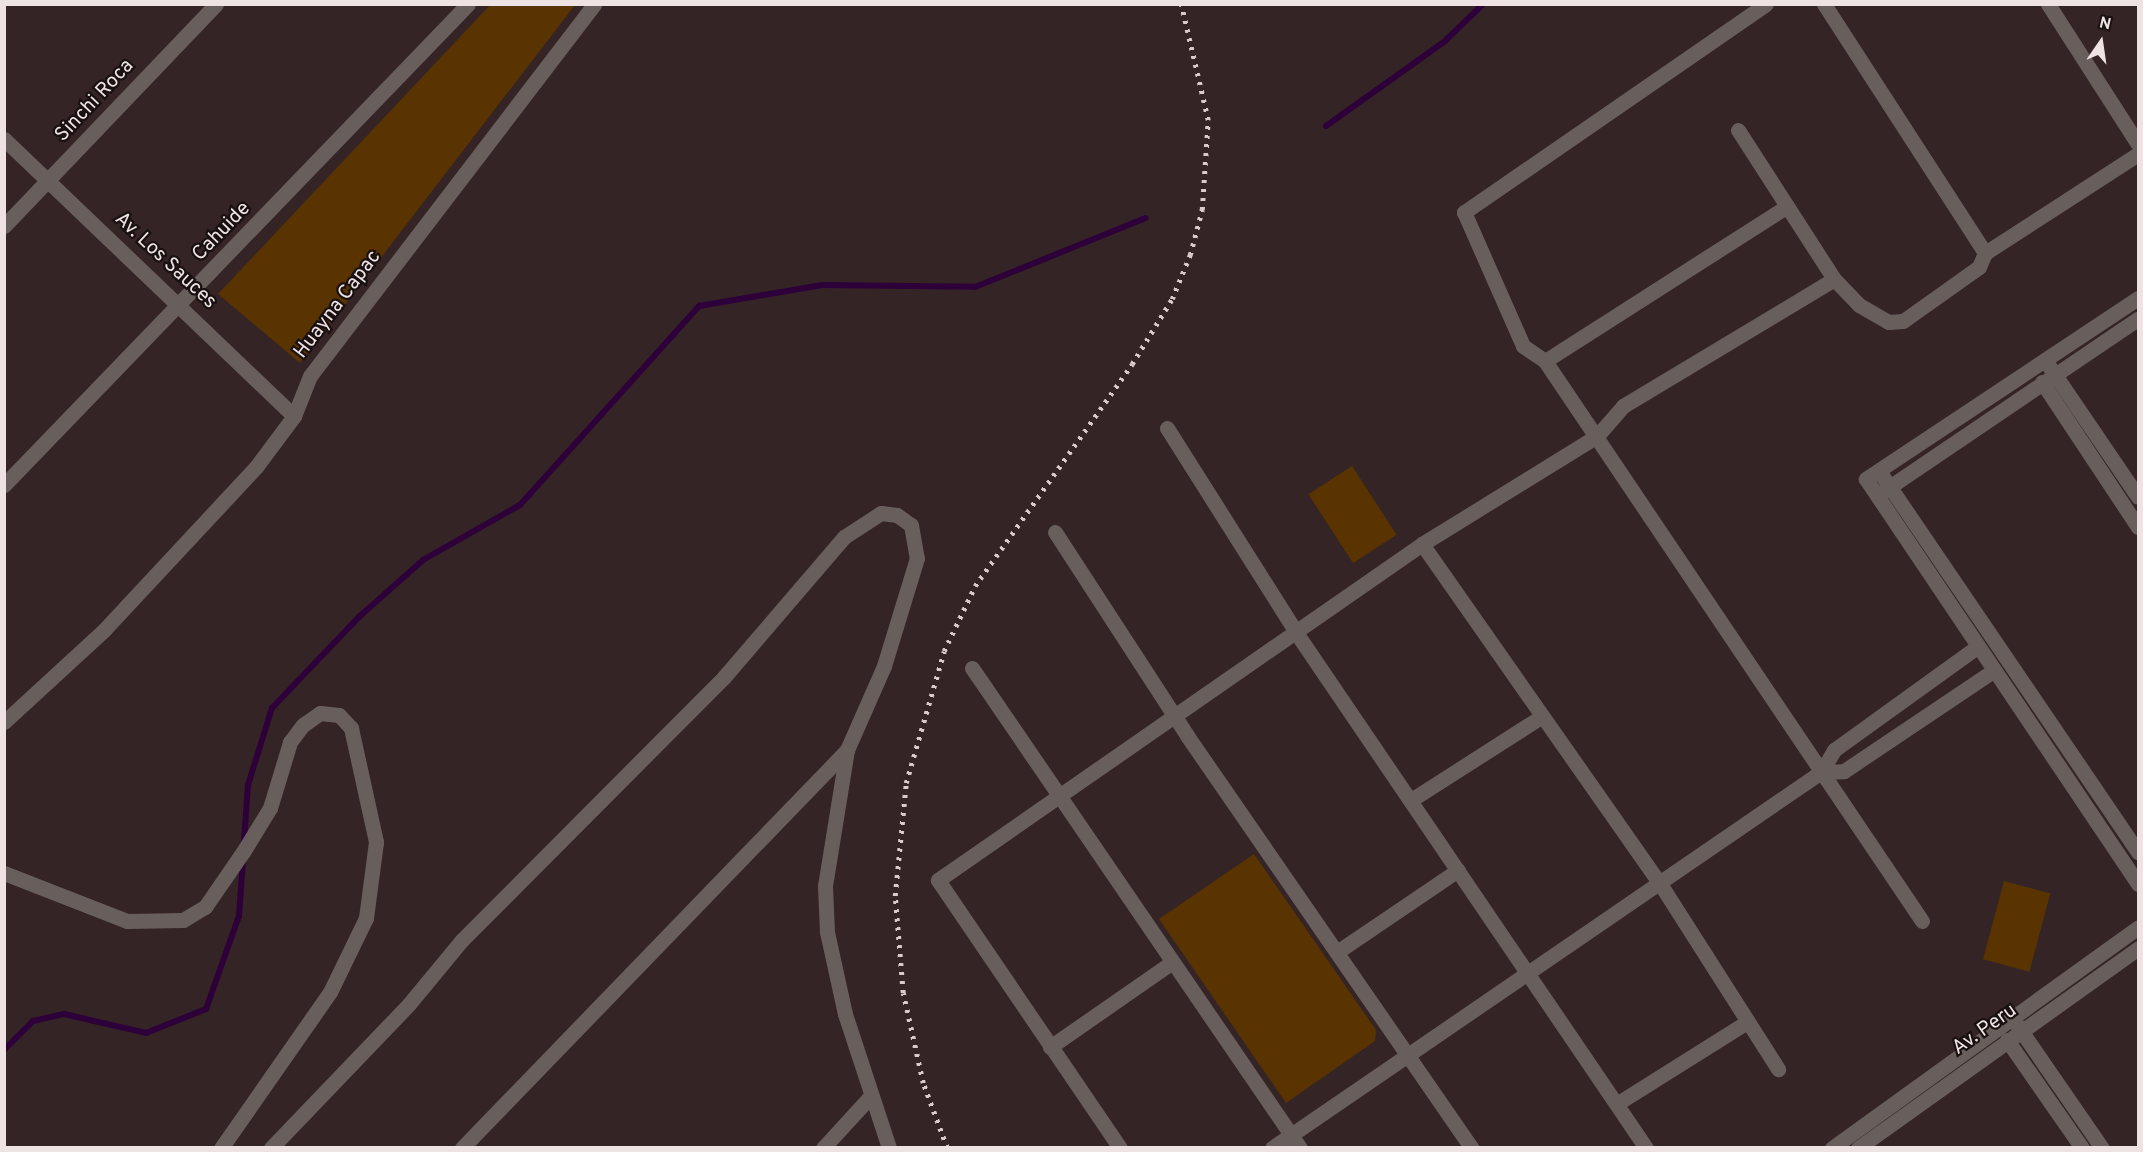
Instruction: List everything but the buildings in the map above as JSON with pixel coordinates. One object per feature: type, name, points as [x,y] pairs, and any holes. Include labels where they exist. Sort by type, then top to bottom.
[{"type":"street","name":"Sinchi Roca","points":[[4,226],[216,4]]},
{"type":"street","name":"Cahuide","points":[[4,485],[182,305],[468,4]]},
{"type":"street","name":"Huayna Capac","points":[[4,722],[104,630],[212,517],[294,416],[310,376],[594,4]]},
{"type":"street","points":[[1766,4],[1464,212],[1523,346],[1545,361],[1922,921]]},
{"type":"street","points":[[1824,4],[1985,254]]},
{"type":"street","points":[[2048,4],[2139,144]]},
{"type":"street","points":[[1738,130],[1784,208],[1834,279],[1859,305],[1889,322],[1903,321],[1979,267],[1985,254],[2139,154]]},
{"type":"street","name":"Av. Los Sauces","points":[[4,139],[182,305],[294,416]]},
{"type":"street","points":[[1545,361],[1784,208]]},
{"type":"street","points":[[1119,1148],[938,880],[1056,796],[1297,634],[1422,544],[1597,436],[1623,406],[1834,279]]},
{"type":"street","points":[[2139,298],[1866,479],[1993,671],[2139,884]]},
{"type":"street","points":[[1877,496],[2048,378],[2139,319]]},
{"type":"street","points":[[2046,360],[2048,378],[2139,527]]},
{"type":"street","points":[[2048,378],[2139,497]]},
{"type":"street","points":[[1167,428],[1297,634],[1618,1102],[1646,1148]]},
{"type":"street","points":[[1879,471],[2139,852]]},
{"type":"street","points":[[271,1148],[410,1004],[462,940],[724,677],[844,537],[868,519],[897,515],[911,525],[917,558],[884,666],[847,750],[825,886],[827,933],[869,1098],[889,1148]]},
{"type":"street","points":[[1055,532],[1175,718],[1472,1148]]},
{"type":"street","points":[[1422,544],[1541,717],[1659,882],[1778,1070]]},
{"type":"street","points":[[1272,1148],[1821,772],[1834,750],[1977,647]]},
{"type":"street","points":[[972,668],[1056,796],[1300,1148]]},
{"type":"street","points":[[1821,772],[1844,771],[1993,671]]},
{"type":"street","points":[[4,873],[127,921],[183,921],[205,907],[254,835],[270,808],[290,742],[303,725],[320,713],[339,715],[351,728],[376,842],[366,918],[330,992],[221,1148]]},
{"type":"street","points":[[1411,800],[1541,717]]},
{"type":"street","points":[[462,1148],[847,750]]},
{"type":"street","points":[[1337,952],[1458,870]]},
{"type":"street","points":[[1832,1148],[2139,927]]},
{"type":"street","name":"Av. Peru","points":[[1858,1148],[2020,1030],[2139,948]]},
{"type":"street","points":[[1050,1047],[1171,963]]},
{"type":"street","points":[[2011,1017],[2102,1148]]},
{"type":"street","points":[[1618,1102],[1747,1022]]},
{"type":"street","points":[[1996,1028],[2007,1040],[2082,1148]]},
{"type":"street","points":[[822,1148],[869,1098]]},
{"type":"shaded area","points":[[491,4],[575,5],[300,363],[218,294]]},
{"type":"shaded area","points":[[1352,466],[1397,535],[1353,563],[1308,494]]},
{"type":"shaded area","points":[[1254,854],[1376,1030],[1375,1041],[1286,1103],[1159,919]]},
{"type":"shaded area","points":[[2004,881],[2050,893],[2029,972],[1983,959]]},
{"type":"waterway","points":[[1326,126],[1445,41],[1483,4]]},
{"type":"waterway","points":[[244,841],[248,785],[272,708],[360,616],[423,560],[520,505],[699,306],[822,285],[975,287],[1146,218]]},
{"type":"waterway","points":[[4,1050],[33,1021],[64,1014],[146,1033],[206,1009],[239,916],[243,860]]},
{"type":"railway","points":[[947,1148],[923,1083],[903,993],[895,896],[906,783],[944,651],[975,586],[1132,364],[1172,299],[1190,255],[1202,210],[1208,120],[1181,4]]}]
